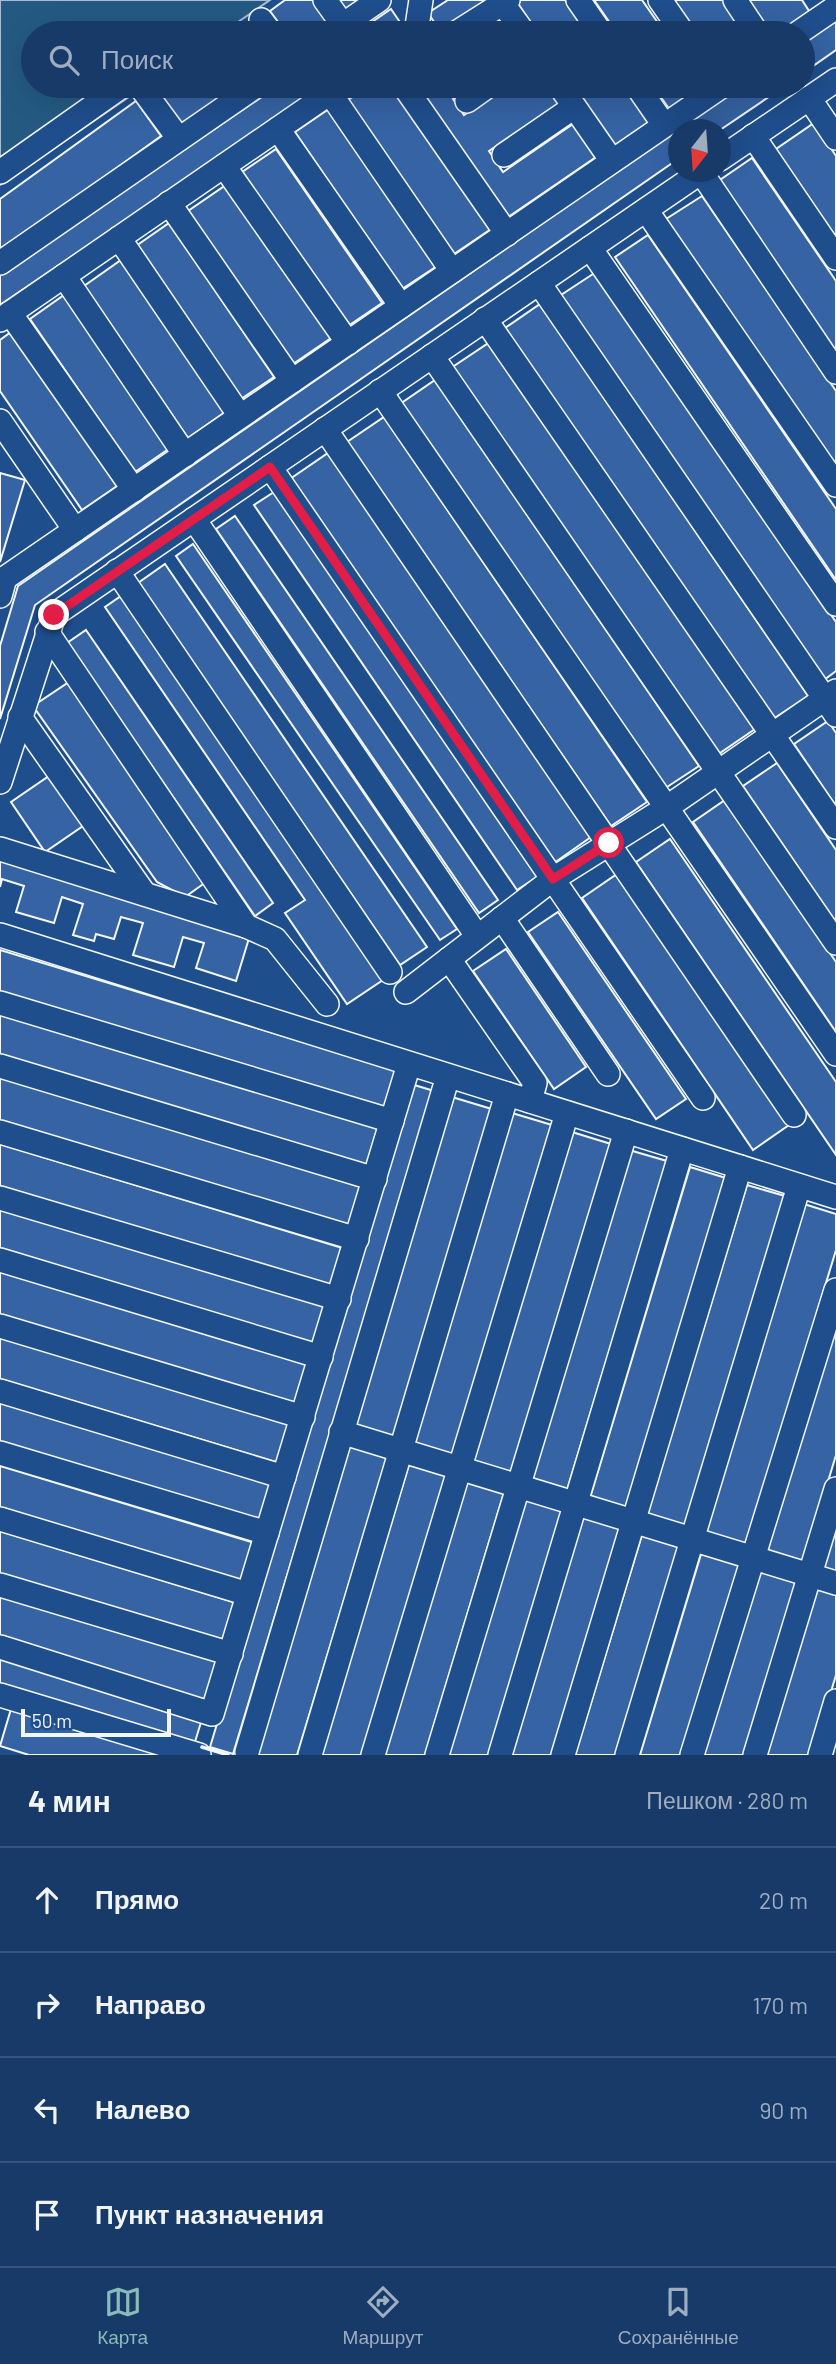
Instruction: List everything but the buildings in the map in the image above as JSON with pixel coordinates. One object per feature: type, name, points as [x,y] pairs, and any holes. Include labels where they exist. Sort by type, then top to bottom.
[{"type":"lane","points":[[325,0],[334,21]]},
{"type":"lane","points":[[349,21],[379,0]]},
{"type":"lane","points":[[418,21],[421,0]]},
{"type":"lane","points":[[578,0],[593,21]]},
{"type":"lane","points":[[660,0],[674,21]]},
{"type":"lane","points":[[735,0],[749,21]]},
{"type":"lane","points":[[475,21],[506,2],[517,21]]},
{"type":"lane","points":[[811,21],[826,7]]},
{"type":"lane","points":[[815,94],[836,80]]},
{"type":"lane","points":[[0,172],[105,98]]},
{"type":"lane","points":[[149,98],[179,139]]},
{"type":"lane","points":[[0,263],[179,139],[225,98]]},
{"type":"lane","points":[[134,490],[5,316],[322,98]]},
{"type":"lane","points":[[341,98],[452,271]]},
{"type":"lane","points":[[412,98],[506,234]]},
{"type":"lane","points":[[467,101],[471,98]]},
{"type":"lane","points":[[568,98],[612,161]]},
{"type":"lane","points":[[645,98],[664,125]]},
{"type":"lane","points":[[2,583],[703,98]]},
{"type":"lane","points":[[731,151],[809,98],[836,138]]},
{"type":"lane","points":[[504,155],[574,107]]},
{"type":"lane","points":[[278,129],[401,306]]},
{"type":"lane","points":[[753,136],[836,258]]},
{"type":"lane","points":[[224,166],[348,343]]},
{"type":"lane","points":[[0,782],[54,615],[687,182]]},
{"type":"lane","points":[[708,182],[836,372]]},
{"type":"lane","points":[[169,203],[292,381]]},
{"type":"lane","points":[[646,210],[836,485]]},
{"type":"lane","points":[[119,238],[240,416]]},
{"type":"lane","points":[[590,248],[836,604]]},
{"type":"lane","points":[[64,276],[185,454]]},
{"type":"lane","points":[[406,992],[553,879],[774,736],[832,702],[539,283]]},
{"type":"lane","points":[[485,319],[836,827]]},
{"type":"lane","points":[[432,356],[836,943]]},
{"type":"lane","points":[[380,391],[836,1054]]},
{"type":"lane","points":[[0,421],[75,530]]},
{"type":"lane","points":[[325,429],[794,1115]]},
{"type":"lane","points":[[270,467],[703,1098]]},
{"type":"lane","points":[[194,519],[477,936]]},
{"type":"lane","points":[[117,571],[390,971]]},
{"type":"lane","points":[[47,632],[246,926]]},
{"type":"lane","points":[[20,717],[144,894]]},
{"type":"lane","points":[[0,849],[246,926],[275,939],[327,1004]]},
{"type":"lane","points":[[502,918],[608,1074]]},
{"type":"lane","points":[[0,935],[836,1197]]},
{"type":"lane","points":[[449,959],[535,1083],[530,1101]]},
{"type":"lane","points":[[0,1003],[392,1121]]},
{"type":"lane","points":[[0,1647],[212,1714],[409,1063]]},
{"type":"lane","points":[[0,1066],[375,1179]]},
{"type":"lane","points":[[247,1752],[448,1076]]},
{"type":"lane","points":[[310,1755],[507,1094]]},
{"type":"lane","points":[[373,1755],[567,1113]]},
{"type":"lane","points":[[437,1755],[626,1131]]},
{"type":"lane","points":[[0,1132],[357,1239]]},
{"type":"lane","points":[[500,1755],[682,1149]]},
{"type":"lane","points":[[563,1755],[740,1167]]},
{"type":"lane","points":[[627,1755],[690,1539],[799,1186]]},
{"type":"lane","points":[[0,1198],[339,1299]]},
{"type":"lane","points":[[0,1260],[321,1357]]},
{"type":"lane","points":[[692,1755],[836,1290]]},
{"type":"lane","points":[[0,1326],[303,1417]]},
{"type":"lane","points":[[0,1391],[284,1477]]},
{"type":"lane","points":[[341,1432],[836,1583]]},
{"type":"lane","points":[[0,1453],[267,1533]]},
{"type":"lane","points":[[755,1755],[836,1489]]},
{"type":"lane","points":[[0,1518],[248,1594]]},
{"type":"lane","points":[[0,1585],[231,1654]]},
{"type":"lane","points":[[0,1695],[192,1754]]},
{"type":"lane","points":[[820,1755],[836,1701]]},
{"type":"shaded area","points":[[0,0],[270,0],[239,21],[21,21],[21,98],[127,98],[0,185]]},
{"type":"wall","points":[[202,1747],[228,1755]]},
{"type":"route","points":[[54,615],[270,467],[553,879],[609,843]]}]
